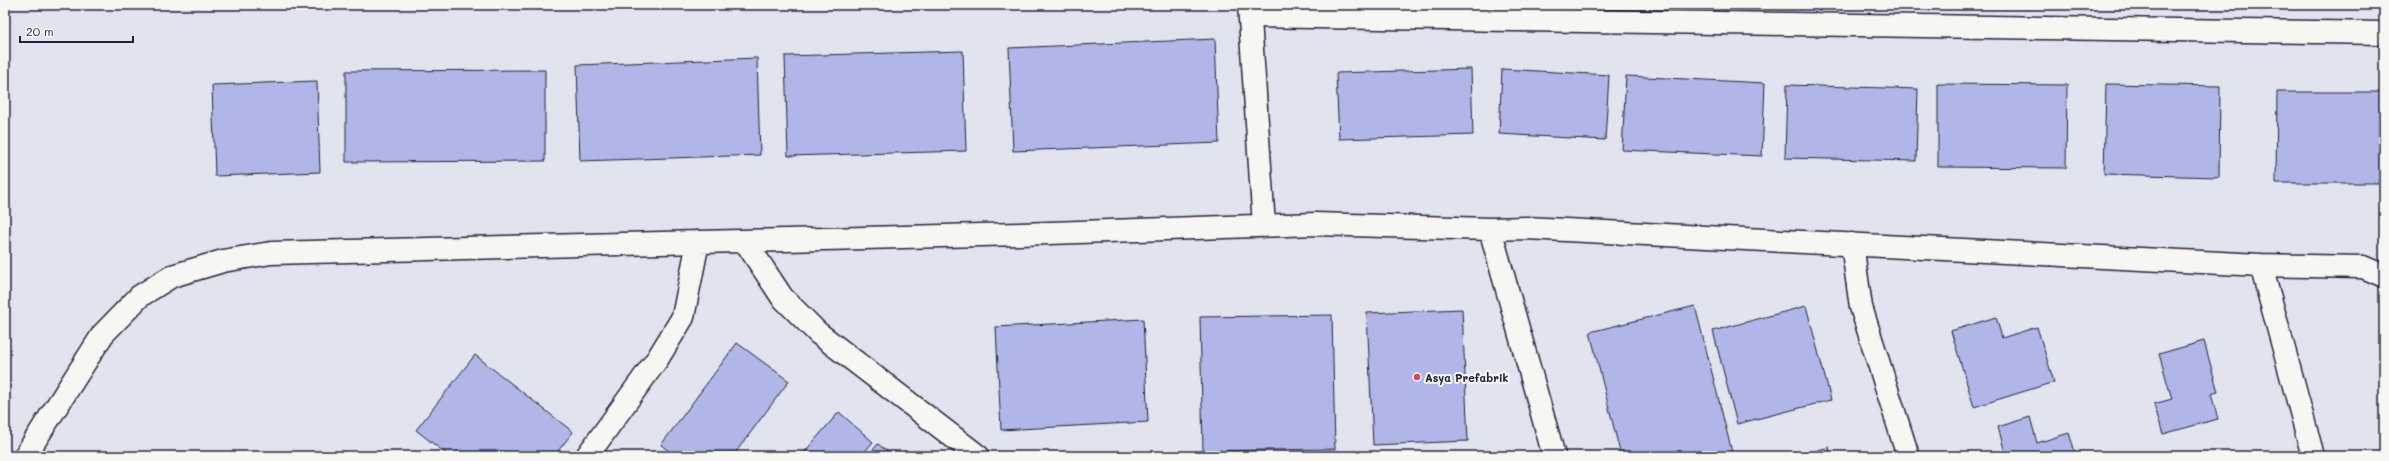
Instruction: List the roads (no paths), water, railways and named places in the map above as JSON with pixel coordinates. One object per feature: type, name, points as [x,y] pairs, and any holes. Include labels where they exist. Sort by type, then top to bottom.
[{"type":"street","points":[[1264,226],[1249,10],[2384,33]]},
{"type":"street","points":[[25,456],[102,334],[140,296],[172,276],[222,261],[271,253],[1315,224],[1490,229],[1526,228],[2261,264],[2363,267],[2384,276]]},
{"type":"street","points":[[1490,229],[1554,456]]},
{"type":"street","points":[[745,241],[782,297],[818,333],[978,456]]},
{"type":"street","points":[[587,456],[658,358],[683,317],[698,242]]},
{"type":"street","points":[[1852,244],[1860,308],[1908,456]]},
{"type":"street","points":[[2363,267],[2384,259]]},
{"type":"street","points":[[2261,264],[2313,456]]},
{"type":"place","name":"Asya Prefabrik","points":[[1417,377]]}]
